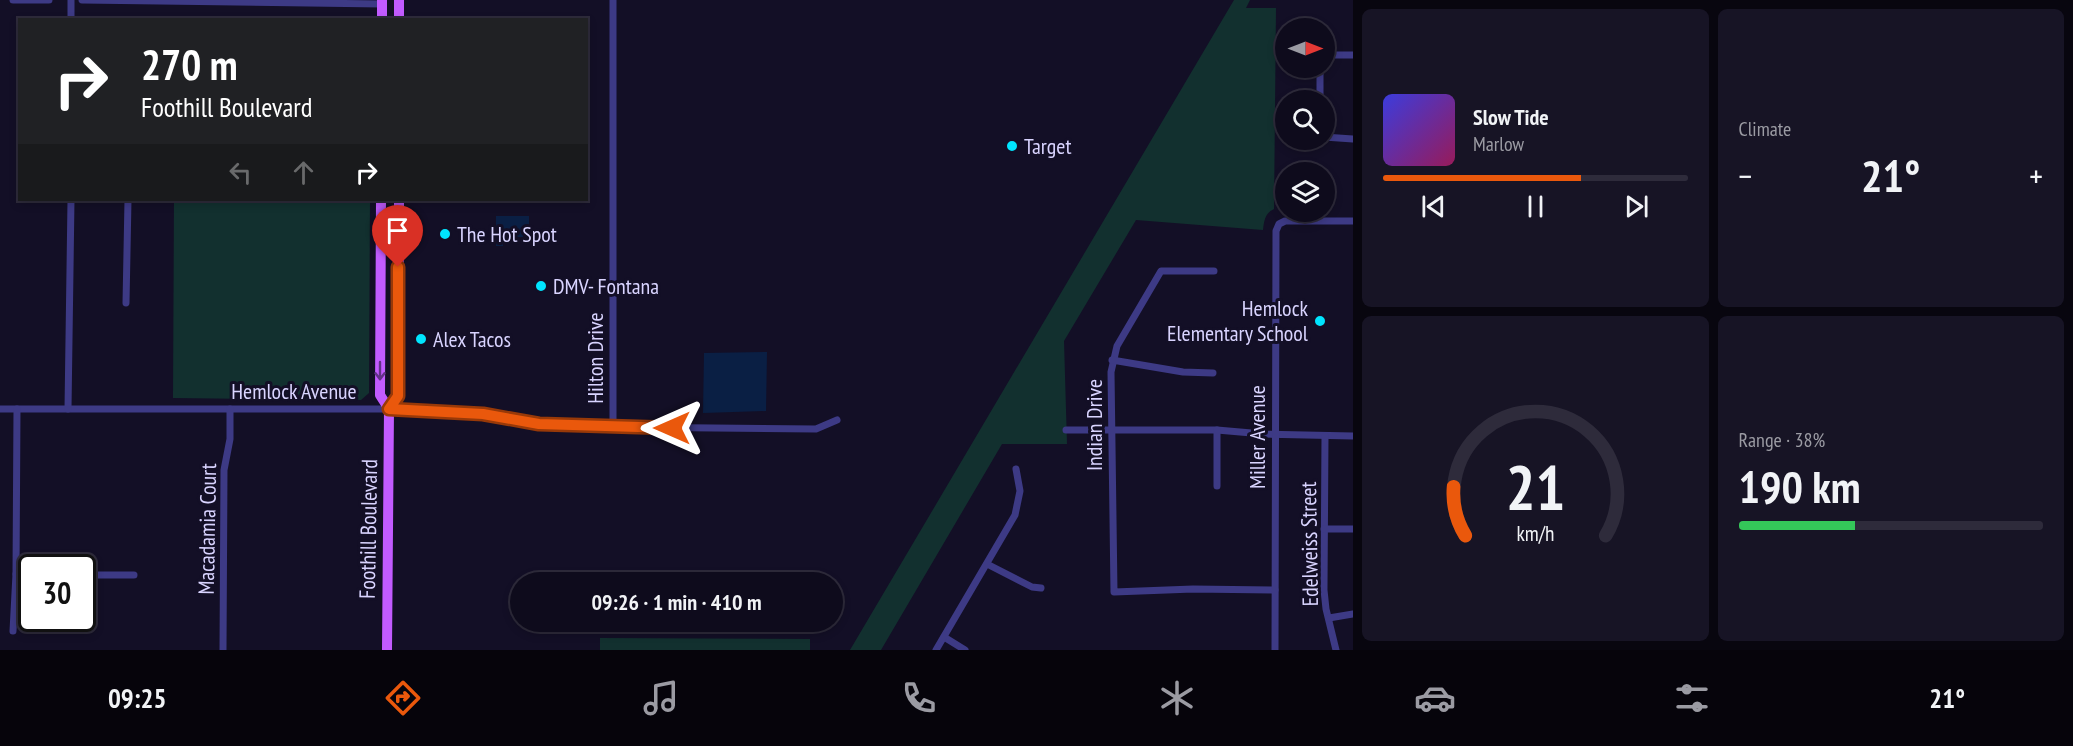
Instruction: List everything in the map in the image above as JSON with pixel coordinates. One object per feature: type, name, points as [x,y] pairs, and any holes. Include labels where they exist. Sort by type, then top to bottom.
[{"type":"main road","points":[[399,0],[399,18]]},
{"type":"main road","points":[[382,2],[382,18]]},
{"type":"main road","name":"Foothill Boulevard","points":[[381,201],[380,395],[389,409],[387,650]]},
{"type":"main road","name":"Foothill Boulevard","points":[[389,409],[398,396],[399,201]]},
{"type":"street","points":[[13,0],[49,0]]},
{"type":"street","points":[[71,0],[71,18]]},
{"type":"street","points":[[82,0],[382,2]]},
{"type":"street","name":"Hilton Drive","points":[[613,428],[614,0]]},
{"type":"street","points":[[1335,54],[1353,55]]},
{"type":"street","points":[[1335,138],[1353,139]]},
{"type":"street","points":[[68,409],[71,201]]},
{"type":"street","points":[[126,303],[128,201]]},
{"type":"street","name":"Miller Avenue","points":[[1275,650],[1275,236],[1279,224],[1289,220],[1353,221]]},
{"type":"street","name":"Indian Drive","points":[[1214,271],[1161,271],[1123,333],[1112,360],[1114,592],[1275,590]]},
{"type":"street","points":[[1112,360],[1183,372],[1213,373]]},
{"type":"street","name":"Hemlock Avenue","points":[[0,409],[389,409],[483,414],[539,424],[613,428],[816,429],[837,420]]},
{"type":"street","points":[[13,631],[16,574],[17,409]]},
{"type":"street","name":"Macadamia Court","points":[[223,650],[224,470],[230,439],[230,409]]},
{"type":"street","points":[[1065,430],[1217,430],[1353,436]]},
{"type":"street","points":[[1217,430],[1217,486]]},
{"type":"street","name":"Edelweiss Street","points":[[1325,436],[1324,590],[1336,650]]},
{"type":"street","points":[[936,650],[1011,524],[1018,506],[1020,491],[1016,469]]},
{"type":"street","points":[[1324,529],[1353,529]]},
{"type":"street","points":[[987,564],[1032,587],[1041,588]]},
{"type":"street","points":[[96,575],[134,575]]},
{"type":"street","points":[[1329,618],[1353,614]]},
{"type":"street","points":[[944,637],[965,650]]},
{"type":"green space","points":[[1234,0],[1250,0],[1246,8],[1276,8],[1274,209],[1267,215],[1263,230],[1136,220],[1064,341],[1067,444],[1002,444],[881,650],[850,650]]},
{"type":"green space","points":[[174,201],[370,201],[369,393],[361,400],[173,398]]},
{"type":"green space","points":[[600,638],[810,639],[810,650],[600,650]]},
{"type":"water","points":[[496,216],[529,216],[529,225],[523,225],[523,237],[510,237],[510,240],[503,240],[503,246],[496,246]]},
{"type":"water","points":[[767,352],[766,411],[703,413],[704,353]]},
{"type":"water","points":[[602,632],[661,632],[661,634],[602,634]]},
{"type":"place","name":"Target","points":[[1012,146]]},
{"type":"place","name":"The Hot Spot","points":[[445,234]]},
{"type":"place","name":"DMV- Fontana","points":[[541,286]]},
{"type":"place","name":"Hemlock Elementary School","points":[[1320,321]]},
{"type":"place","name":"Alex Tacos","points":[[421,339]]},
{"type":"route","points":[[398,267],[398,396],[389,409],[483,414],[539,424],[672,428]]}]
